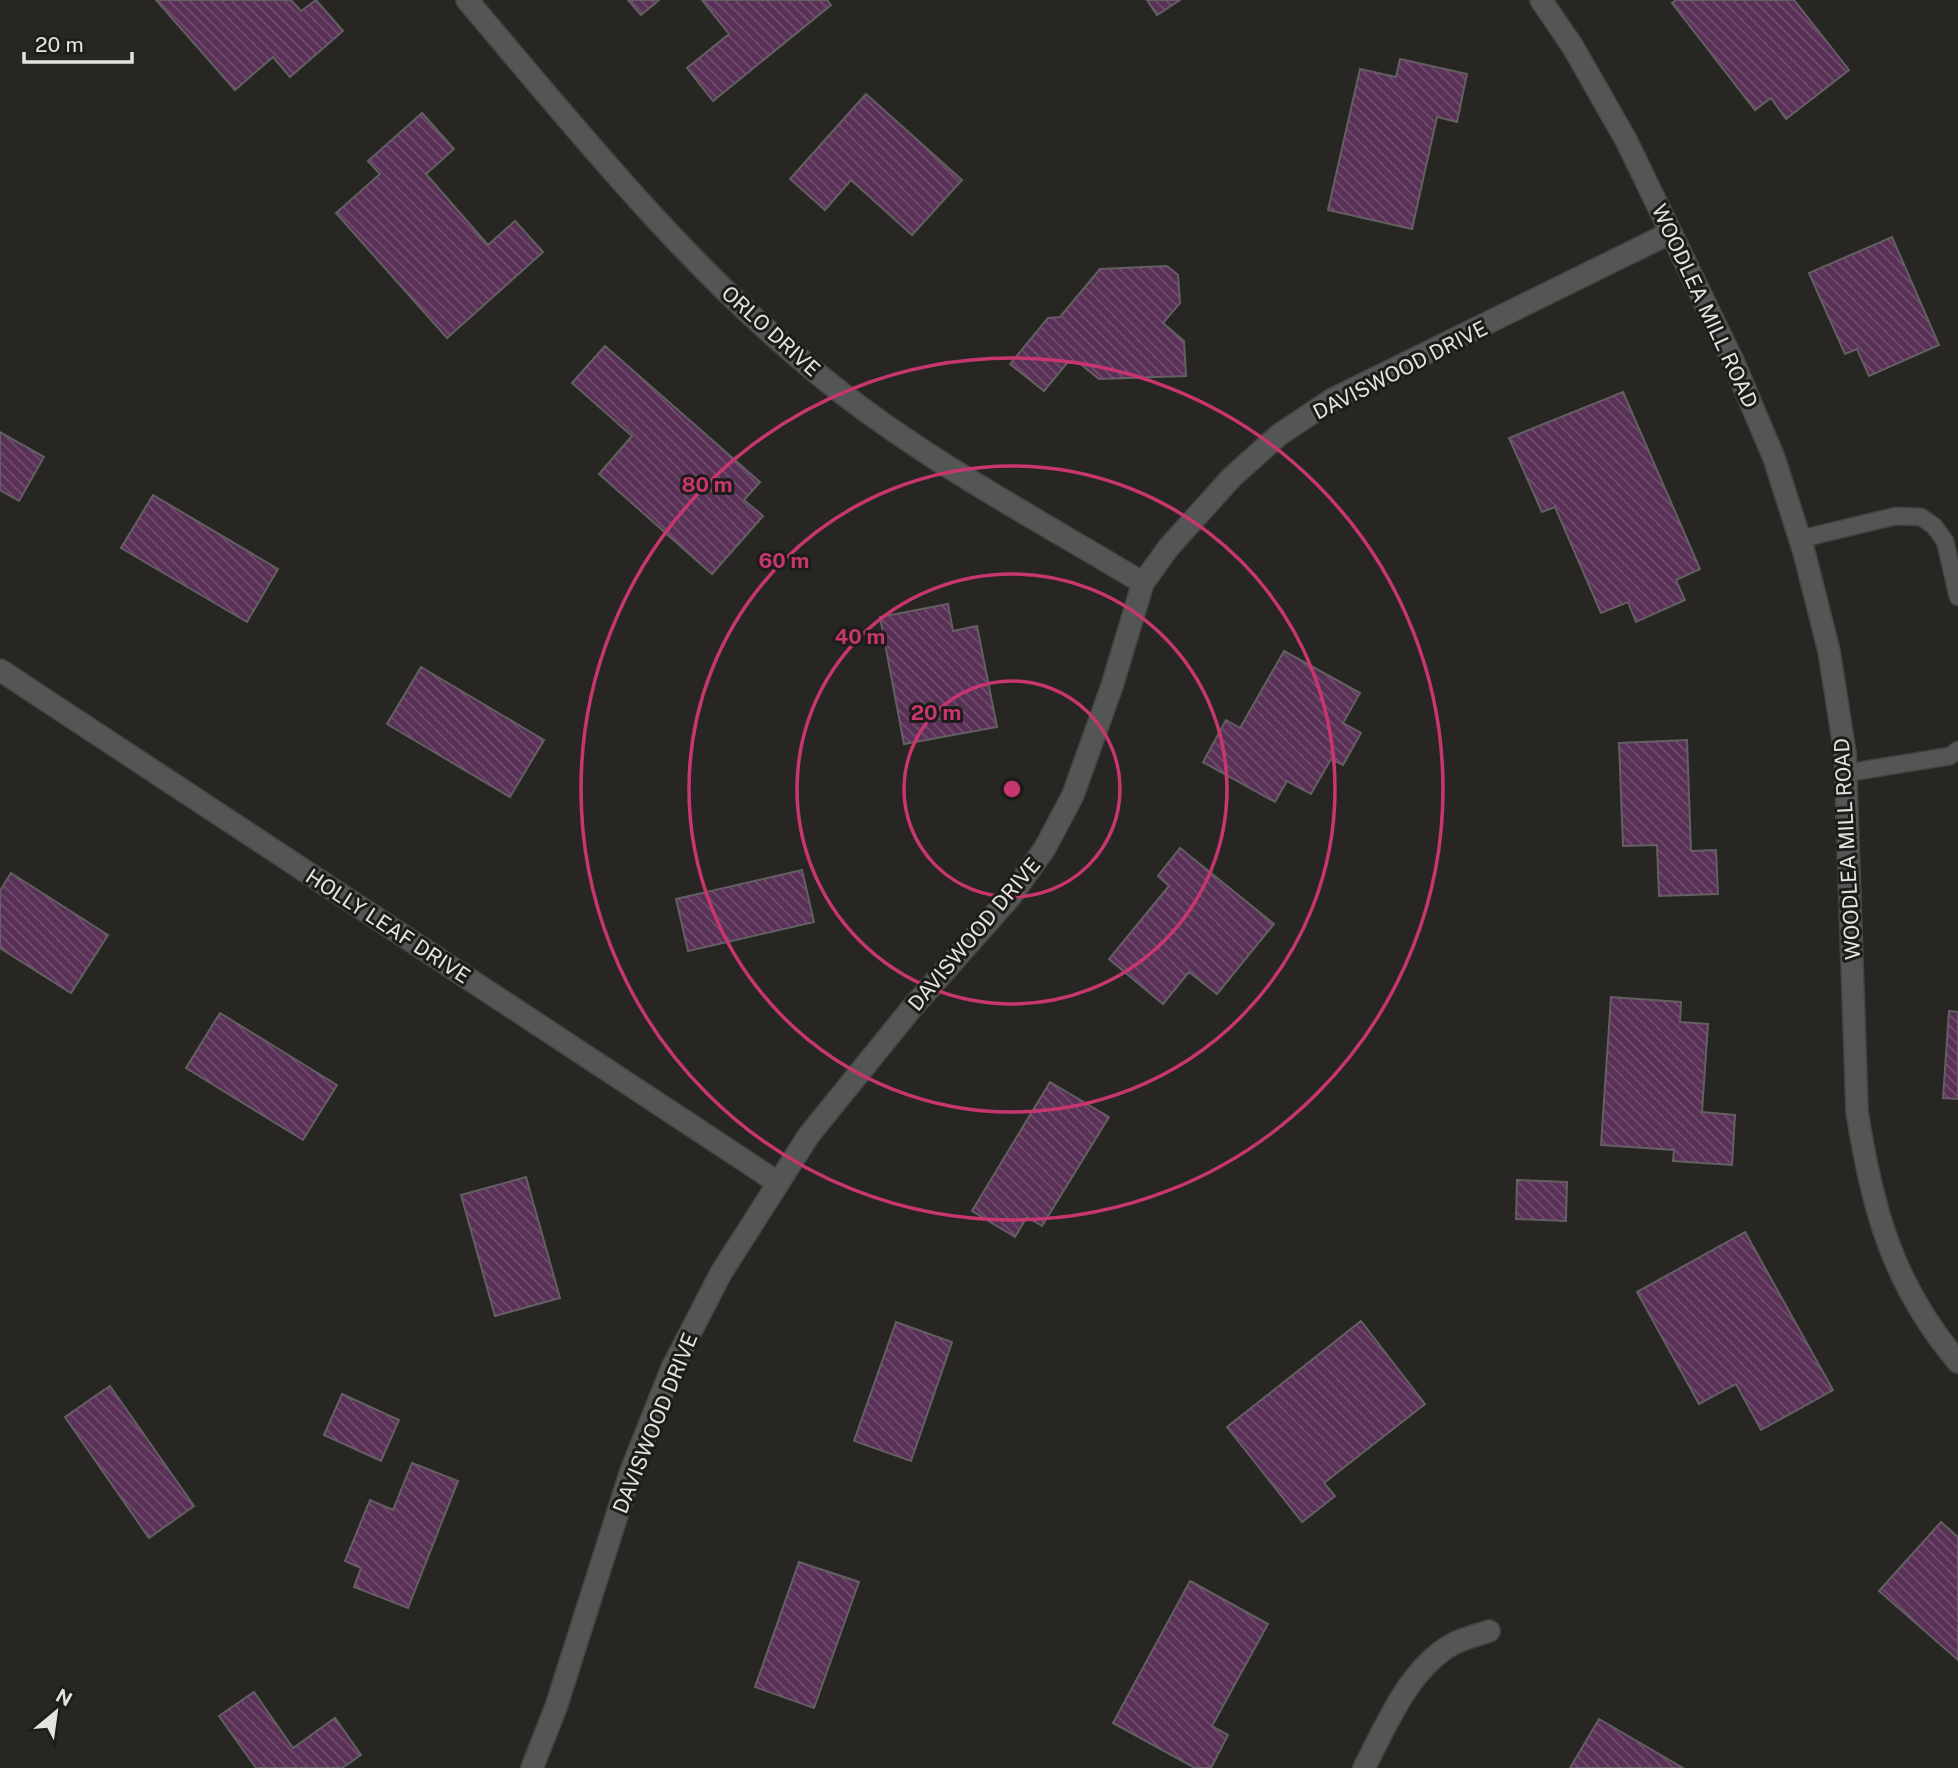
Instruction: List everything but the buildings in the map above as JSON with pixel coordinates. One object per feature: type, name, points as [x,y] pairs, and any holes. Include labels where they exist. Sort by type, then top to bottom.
[{"type":"street","name":"ORLO DRIVE","points":[[467,0],[623,185],[721,287],[790,350],[902,436],[1143,583]]},
{"type":"street","name":"WOODLEA MILL ROAD","points":[[1541,0],[1573,47],[1626,140],[1733,361],[1773,458],[1800,539],[1829,651],[1846,773],[1857,1111],[1866,1166],[1884,1237],[1905,1283],[1941,1342],[1958,1362]]},
{"type":"street","name":"DAVISWOOD DRIVE","points":[[531,1768],[556,1707],[631,1471],[672,1368],[721,1273],[777,1182],[810,1135],[911,1009],[1011,895],[1045,848],[1077,783],[1112,686],[1143,583],[1169,547],[1232,477],[1290,428],[1333,399],[1671,233]]},
{"type":"street","name":"HOLLY LEAF DRIVE","points":[[0,670],[777,1182]]},
{"type":"street","points":[[1364,1768],[1395,1710],[1422,1670],[1452,1644],[1489,1631]]},
{"type":"lane","points":[[1800,539],[1896,516],[1921,517],[1934,526],[1945,541],[1958,597]]},
{"type":"lane","points":[[1846,773],[1950,756],[1958,750]]}]
